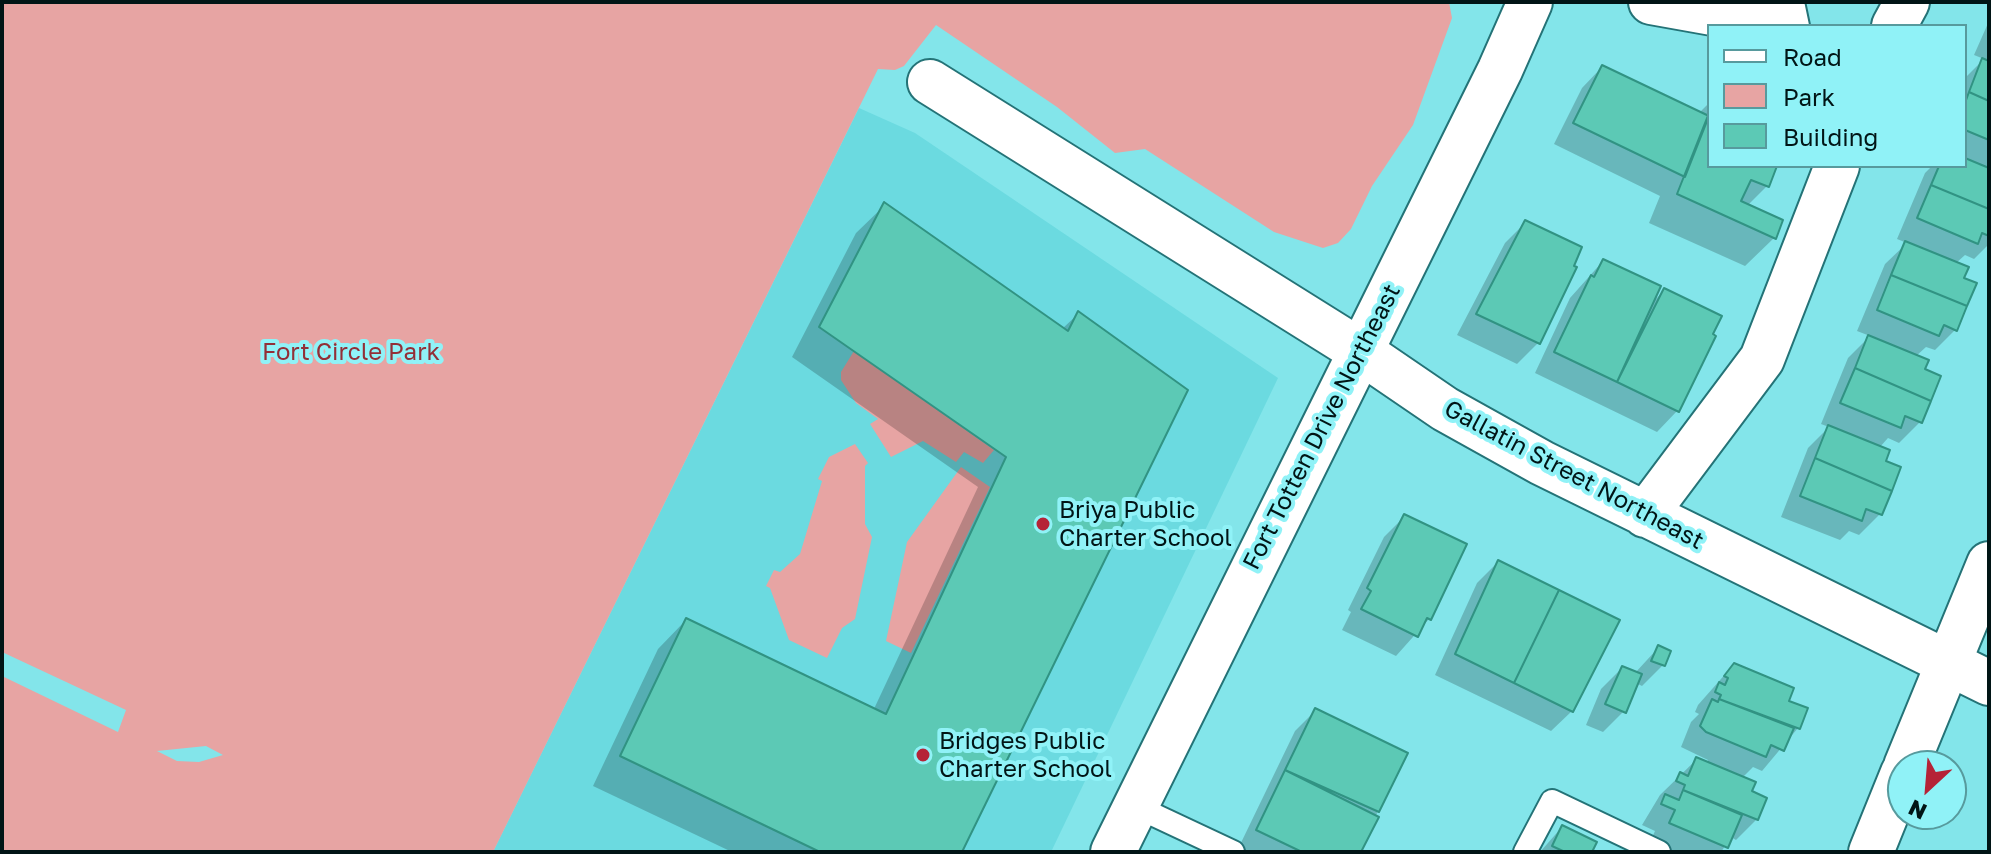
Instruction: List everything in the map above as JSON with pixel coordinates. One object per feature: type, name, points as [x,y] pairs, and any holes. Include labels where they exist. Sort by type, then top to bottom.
[{"type":"street","name":"Fort Totten Drive Northeast","points":[[1113,852],[1530,2]]},
{"type":"street","points":[[1651,2],[1774,24]]},
{"type":"street","points":[[1895,24],[1907,2]]},
{"type":"street","name":"Gallatin Street Northeast","points":[[930,82],[1360,351],[1445,409],[1645,515],[1989,683]]},
{"type":"street","points":[[1645,515],[1762,359],[1836,168]]},
{"type":"street","points":[[1913,750],[1989,564]]},
{"type":"street","points":[[1871,852],[1887,812]]},
{"type":"lane","points":[[1793,2],[1798,24]]},
{"type":"lane","points":[[1525,852],[1552,801],[1659,852]]},
{"type":"lane","points":[[1135,806],[1233,852]]},
{"type":"shaded area","points":[[859,108],[915,133],[1278,378],[1051,852],[493,852]]},
{"type":"green space","name":"Fort Circle Park","points":[[2,2],[1449,2],[1452,18],[1413,125],[1372,186],[1351,229],[1338,243],[1323,248],[1274,232],[1145,149],[1115,153],[1057,107],[936,25],[904,66],[895,70],[878,69],[493,852],[2,852],[2,676],[118,732],[126,710],[2,652]],"holes":[[[206,746],[223,755],[199,762],[177,761],[157,751]]]},
{"type":"green space","points":[[854,351],[994,450],[983,463],[964,452],[956,462],[923,441],[891,457],[870,424],[878,419],[856,403],[841,380],[841,372]]},
{"type":"green space","points":[[855,444],[868,463],[865,466],[865,524],[872,537],[855,619],[842,628],[827,658],[789,640],[770,588],[766,586],[774,570],[780,572],[800,554],[822,481],[818,479],[829,457]]},
{"type":"green space","points":[[961,467],[990,487],[911,653],[886,641],[907,542]]},
{"type":"building","points":[[1982,58],[1989,61],[1989,101],[1969,92]]},
{"type":"building","points":[[1602,65],[1707,115],[1685,177],[1573,123]]},
{"type":"building","points":[[1969,92],[1989,101],[1989,140],[1967,131]]},
{"type":"building","points":[[1707,118],[1707,168],[1776,168],[1769,187],[1751,180],[1741,201],[1783,220],[1776,239],[1677,194]]},
{"type":"building","points":[[1967,159],[1989,168],[1989,209],[1931,185],[1938,168],[1967,168]]},
{"type":"building","points":[[1931,185],[1989,209],[1989,236],[1982,233],[1978,244],[1917,218]]},
{"type":"building","points":[[884,202],[1068,331],[1078,311],[1188,390],[962,852],[820,852],[620,756],[686,618],[886,714],[1006,457],[819,327]]},
{"type":"building","points":[[1525,220],[1582,247],[1574,266],[1577,267],[1540,344],[1476,314]]},
{"type":"building","points":[[1905,241],[1969,267],[1964,278],[1977,283],[1967,306],[1891,275]]},
{"type":"building","points":[[1603,259],[1661,286],[1617,382],[1554,352],[1591,275],[1594,277]]},
{"type":"building","points":[[1891,275],[1967,306],[1957,331],[1944,325],[1939,336],[1877,310]]},
{"type":"building","points":[[1664,288],[1722,316],[1713,334],[1716,336],[1679,412],[1617,382]]},
{"type":"building","points":[[1868,335],[1929,360],[1925,369],[1941,376],[1931,401],[1855,368]]},
{"type":"building","points":[[1855,368],[1931,401],[1922,423],[1905,416],[1901,428],[1840,403]]},
{"type":"building","points":[[1828,425],[1890,450],[1886,461],[1901,467],[1892,491],[1815,458]]},
{"type":"building","points":[[1815,458],[1892,491],[1882,515],[1866,509],[1862,521],[1800,496]]},
{"type":"building","points":[[1404,514],[1467,544],[1431,620],[1427,618],[1418,637],[1361,609],[1371,591],[1367,588]]},
{"type":"building","points":[[1498,560],[1559,590],[1514,683],[1455,654]]},
{"type":"building","points":[[1559,590],[1620,620],[1573,712],[1514,683]]},
{"type":"building","points":[[1658,645],[1671,651],[1665,666],[1651,661]]},
{"type":"building","points":[[1734,663],[1794,688],[1789,701],[1808,708],[1800,729],[1719,699],[1721,695],[1715,692],[1719,682],[1725,685],[1728,678],[1724,676]]},
{"type":"building","points":[[1622,666],[1642,674],[1626,713],[1605,704]]},
{"type":"building","points":[[1712,699],[1794,728],[1784,751],[1771,745],[1766,757],[1706,732],[1700,726]]},
{"type":"building","points":[[1315,708],[1408,753],[1379,812],[1285,770]]},
{"type":"building","points":[[1696,757],[1756,782],[1752,791],[1767,798],[1758,820],[1683,790],[1685,785],[1676,781],[1680,772],[1688,776]]},
{"type":"building","points":[[1285,770],[1379,817],[1361,852],[1302,852],[1256,830]]},
{"type":"building","points":[[1683,790],[1742,815],[1728,848],[1669,823],[1675,810],[1661,804],[1665,794],[1679,800]]},
{"type":"building","points":[[1562,825],[1597,842],[1592,852],[1565,852],[1552,846]]},
{"type":"place","name":"Briya Public Charter School","points":[[1043,524]]},
{"type":"place","name":"Bridges Public Charter School","points":[[923,755]]}]
